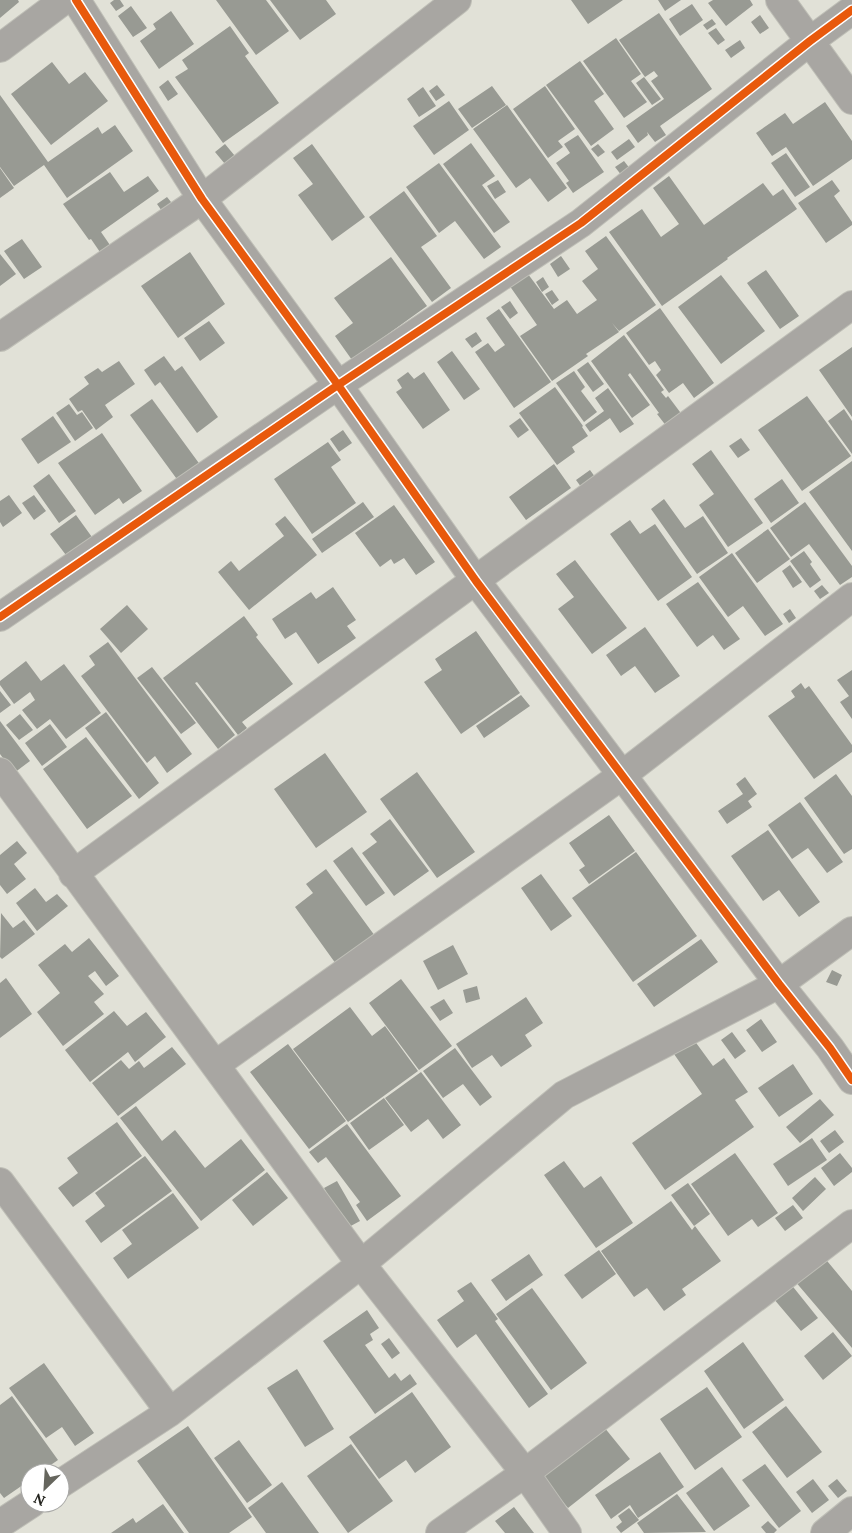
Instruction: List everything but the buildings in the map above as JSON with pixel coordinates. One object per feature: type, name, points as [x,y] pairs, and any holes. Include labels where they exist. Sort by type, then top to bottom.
[{"type":"street","points":[[0,48],[64,0]]},
{"type":"street","points":[[76,0],[202,199],[338,385],[476,581],[621,776],[830,1048],[852,1080]]},
{"type":"street","points":[[0,338],[202,199],[457,0]]},
{"type":"street","points":[[780,0],[852,100]]},
{"type":"street","points":[[0,617],[338,385],[580,223],[852,10]]},
{"type":"street","points":[[74,874],[852,305]]},
{"type":"street","points":[[215,1066],[621,776],[852,598]]},
{"type":"street","points":[[0,772],[361,1264],[525,1472],[567,1533]]},
{"type":"street","points":[[70,1477],[170,1412],[361,1264],[564,1095],[779,984],[852,931]]},
{"type":"street","points":[[0,1182],[170,1412]]},
{"type":"street","points":[[440,1533],[525,1472],[852,1224]]},
{"type":"street","points":[[0,1524],[20,1511]]},
{"type":"street","points":[[824,1533],[852,1511]]},
{"type":"cycle path","points":[[76,0],[202,199],[338,385],[476,581],[779,984],[830,1048],[852,1080]]},
{"type":"cycle path","points":[[0,617],[338,385],[581,223],[810,41],[852,10]]}]
